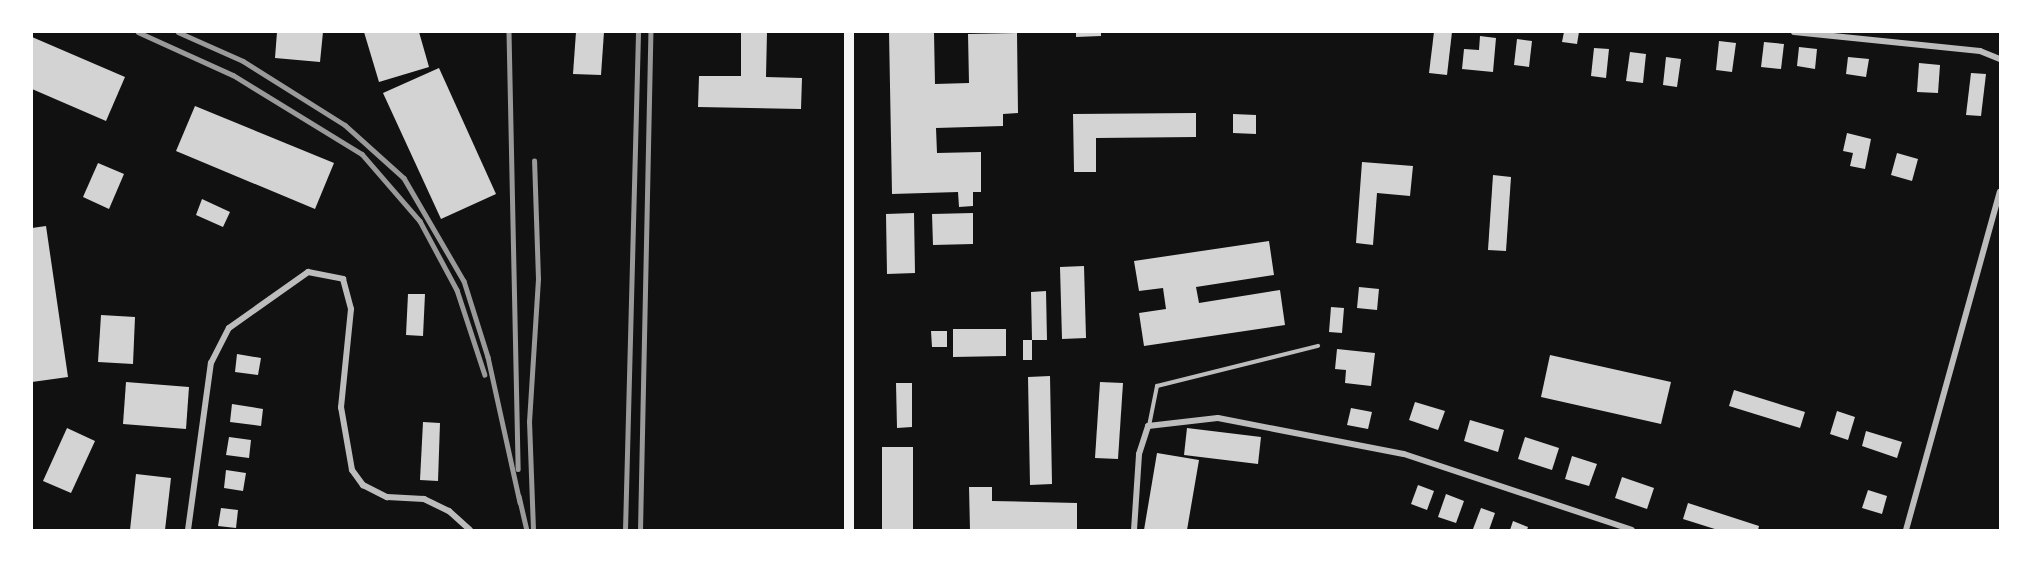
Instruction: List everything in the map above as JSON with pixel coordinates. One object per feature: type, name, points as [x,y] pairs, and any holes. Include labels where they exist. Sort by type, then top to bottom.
[{"type":"main road","points":[[849,32],[849,531]]},
{"type":"street","points":[[1794,32],[1980,51],[2001,59]]},
{"type":"street","points":[[1906,531],[2001,192]]},
{"type":"street","points":[[188,531],[211,363],[230,328],[308,272],[343,279],[351,309],[341,407],[352,470],[363,485],[387,497],[424,499],[449,511],[470,531]]},
{"type":"street","points":[[1134,531],[1139,454],[1148,426],[1218,418],[1404,454],[1632,531]]},
{"type":"lane","points":[[1148,426],[1157,386],[1318,346]]},
{"type":"building","points":[[277,32],[323,32],[320,62],[275,58]]},
{"type":"building","points":[[364,32],[419,32],[429,67],[379,82]]},
{"type":"building","points":[[576,32],[604,32],[601,75],[573,74]]},
{"type":"building","points":[[741,32],[767,32],[766,77],[802,78],[801,109],[698,107],[699,76],[741,76]]},
{"type":"building","points":[[889,32],[934,32],[935,84],[969,83],[968,34],[1017,33],[1018,113],[1003,114],[1003,126],[936,128],[937,153],[981,152],[981,192],[973,192],[973,206],[959,207],[958,192],[892,194]]},
{"type":"building","points":[[1076,32],[1101,32],[1101,36],[1076,37]]},
{"type":"building","points":[[1434,32],[1452,32],[1447,75],[1429,73]]},
{"type":"building","points":[[1564,32],[1579,32],[1577,44],[1562,42]]},
{"type":"building","points":[[1480,36],[1496,38],[1493,72],[1462,69],[1464,49],[1479,50]]},
{"type":"building","points":[[32,37],[125,77],[106,121],[32,89]]},
{"type":"building","points":[[1517,39],[1532,41],[1529,67],[1514,65]]},
{"type":"building","points":[[1719,41],[1736,43],[1732,72],[1716,70]]},
{"type":"building","points":[[1764,42],[1784,44],[1781,69],[1761,67]]},
{"type":"building","points":[[1799,47],[1817,49],[1815,69],[1797,66]]},
{"type":"building","points":[[1594,48],[1609,49],[1606,78],[1591,76]]},
{"type":"building","points":[[1630,52],[1646,54],[1643,83],[1626,81]]},
{"type":"building","points":[[1666,57],[1681,59],[1677,87],[1663,85]]},
{"type":"building","points":[[1848,57],[1869,59],[1866,77],[1846,74]]},
{"type":"building","points":[[1919,63],[1940,65],[1938,93],[1917,92]]},
{"type":"building","points":[[439,68],[496,194],[441,219],[383,93]]},
{"type":"building","points":[[1971,73],[1986,74],[1981,116],[1966,115]]},
{"type":"building","points":[[195,106],[334,163],[315,209],[176,151]]},
{"type":"building","points":[[1196,113],[1196,137],[1096,138],[1096,172],[1074,172],[1073,114]]},
{"type":"building","points":[[1233,114],[1256,115],[1256,134],[1233,133]]},
{"type":"building","points":[[1847,133],[1871,139],[1865,169],[1850,166],[1853,153],[1843,151]]},
{"type":"building","points":[[1897,153],[1918,159],[1912,181],[1891,175]]},
{"type":"building","points":[[1362,162],[1413,166],[1410,196],[1377,193],[1373,245],[1356,243]]},
{"type":"building","points":[[98,163],[124,174],[109,209],[83,197]]},
{"type":"building","points":[[1493,175],[1511,177],[1506,251],[1488,250]]},
{"type":"building","points":[[202,199],[230,212],[223,227],[196,215]]},
{"type":"building","points":[[914,213],[915,273],[887,274],[886,214]]},
{"type":"building","points":[[973,213],[973,244],[933,245],[932,214]]},
{"type":"building","points":[[46,226],[68,377],[32,382],[32,228]]},
{"type":"building","points":[[1269,241],[1274,275],[1196,287],[1199,303],[1280,290],[1285,325],[1144,346],[1139,313],[1166,309],[1163,288],[1139,291],[1134,261]]},
{"type":"building","points":[[1084,266],[1086,338],[1062,339],[1060,267]]},
{"type":"building","points":[[1359,287],[1379,289],[1377,310],[1357,308]]},
{"type":"building","points":[[1046,291],[1047,340],[1032,340],[1031,292]]},
{"type":"building","points":[[408,294],[425,294],[423,336],[406,335]]},
{"type":"building","points":[[1331,307],[1344,308],[1342,333],[1329,332]]},
{"type":"building","points":[[101,315],[135,317],[133,364],[98,362]]},
{"type":"building","points":[[953,329],[1006,329],[1006,356],[953,357]]},
{"type":"building","points":[[931,331],[947,331],[947,347],[932,347]]},
{"type":"building","points":[[1023,340],[1032,340],[1032,360],[1023,360]]},
{"type":"building","points":[[1337,349],[1375,353],[1371,386],[1345,383],[1346,370],[1335,369]]},
{"type":"building","points":[[237,354],[261,358],[258,375],[235,372]]},
{"type":"building","points":[[1550,355],[1671,382],[1661,424],[1541,397]]},
{"type":"building","points":[[1050,376],[1052,484],[1030,485],[1028,377]]},
{"type":"building","points":[[126,382],[189,387],[186,429],[123,424]]},
{"type":"building","points":[[1100,382],[1123,383],[1118,459],[1095,458]]},
{"type":"building","points":[[896,383],[912,383],[912,427],[897,428]]},
{"type":"building","points":[[1734,390],[1805,412],[1800,428],[1729,406]]},
{"type":"building","points":[[1415,402],[1445,411],[1438,430],[1409,420]]},
{"type":"building","points":[[232,404],[263,409],[261,426],[230,422]]},
{"type":"building","points":[[1351,408],[1372,412],[1368,429],[1347,425]]},
{"type":"building","points":[[1837,411],[1855,417],[1848,440],[1830,434]]},
{"type":"building","points":[[1470,420],[1504,430],[1498,452],[1464,441]]},
{"type":"building","points":[[423,422],[440,423],[438,481],[420,480]]},
{"type":"building","points":[[67,428],[95,441],[71,493],[43,481]]},
{"type":"building","points":[[1187,428],[1261,437],[1258,464],[1184,455]]},
{"type":"building","points":[[1866,431],[1902,442],[1897,458],[1862,446]]},
{"type":"building","points":[[229,437],[251,440],[249,458],[226,455]]},
{"type":"building","points":[[1525,437],[1559,448],[1552,470],[1518,459]]},
{"type":"building","points":[[882,447],[913,447],[913,530],[882,530]]},
{"type":"building","points":[[1157,453],[1199,460],[1187,530],[1144,530]]},
{"type":"building","points":[[1572,456],[1597,464],[1589,486],[1565,479]]},
{"type":"building","points":[[226,470],[246,473],[243,491],[224,488]]},
{"type":"building","points":[[136,474],[171,478],[165,530],[130,530]]},
{"type":"building","points":[[1622,477],[1654,488],[1647,509],[1615,498]]},
{"type":"building","points":[[1418,485],[1434,491],[1427,510],[1411,504]]},
{"type":"building","points":[[969,487],[992,487],[992,501],[1077,503],[1077,530],[970,530]]},
{"type":"building","points":[[1868,490],[1887,496],[1882,514],[1862,508]]},
{"type":"building","points":[[1446,494],[1464,501],[1456,523],[1438,517]]},
{"type":"building","points":[[1688,503],[1759,526],[1758,530],[1718,530],[1683,519]]},
{"type":"building","points":[[221,508],[238,510],[236,528],[218,526]]},
{"type":"building","points":[[1481,508],[1495,513],[1489,530],[1473,529]]},
{"type":"building","points":[[1513,521],[1528,527],[1527,530],[1510,530]]},
{"type":"railway","points":[[138,32],[233,75],[362,154],[420,221],[457,290],[485,375]]},
{"type":"railway","points":[[178,32],[243,61],[345,125],[404,178],[464,281],[488,357],[520,503]]},
{"type":"railway","points":[[509,32],[518,469]]},
{"type":"railway","points":[[625,530],[638,32]]},
{"type":"railway","points":[[640,530],[650,32]]},
{"type":"railway","points":[[533,530],[529,422],[538,279],[534,161]]},
{"type":"railway","points":[[519,496],[527,530]]}]
